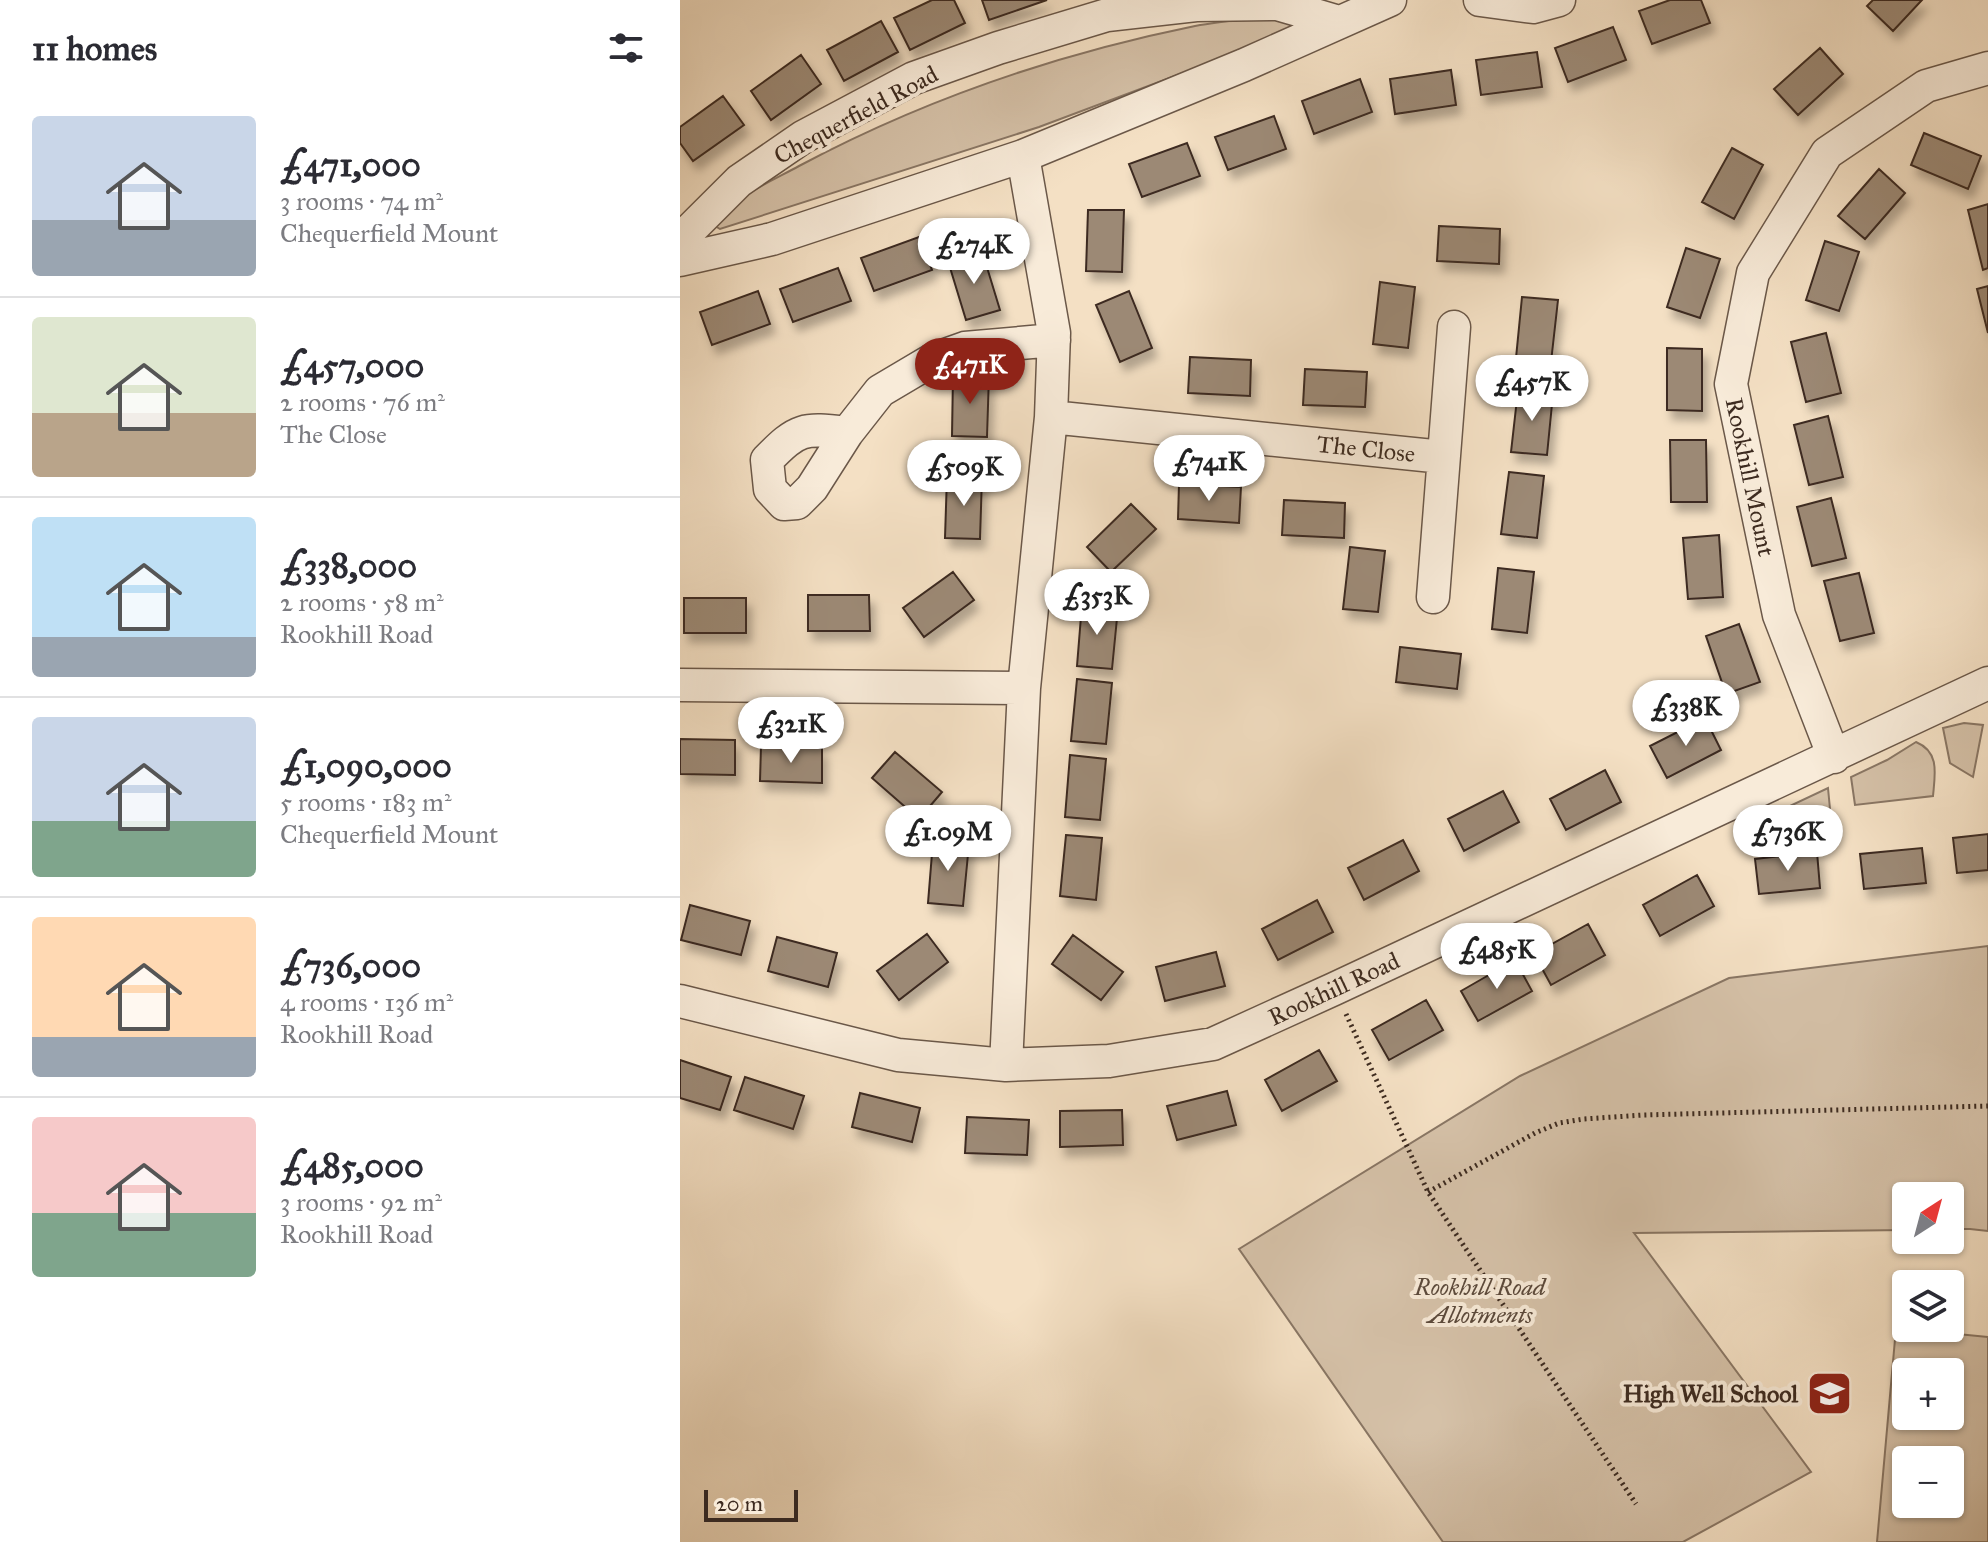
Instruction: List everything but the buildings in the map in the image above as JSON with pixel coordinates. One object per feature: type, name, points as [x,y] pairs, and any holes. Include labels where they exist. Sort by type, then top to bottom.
[{"type":"street","points":[[680,260],[772,239],[1023,156],[1390,0]]},
{"type":"street","points":[[1480,0],[1533,7],[1559,0]]},
{"type":"street","name":"Chequerfield Road","points":[[680,240],[739,181],[803,137],[914,78],[998,48],[1107,15],[1196,5],[1277,4],[1339,22]]},
{"type":"street","name":"Rookhill Mount","points":[[1834,757],[1779,615],[1731,384],[1753,273],[1827,153],[1926,86],[1988,68]]},
{"type":"street","points":[[1006,1065],[1024,688],[1051,417],[1054,340],[1023,156]]},
{"type":"street","name":"The Close","points":[[1433,597],[1454,327]]},
{"type":"street","points":[[847,433],[880,391],[934,359],[965,348],[1054,340]]},
{"type":"street","name":"The Close","points":[[1051,417],[1443,457]]},
{"type":"street","name":"Rookhill Road","points":[[680,1001],[898,1055],[1006,1065],[1109,1061],[1213,1044],[1988,683]]},
{"type":"street","points":[[680,685],[1024,688]]},
{"type":"path","points":[[1334,989],[1428,1192],[1636,1504]]},
{"type":"path","points":[[1428,1192],[1535,1133],[1559,1123],[1584,1119],[1988,1106]]},
{"type":"green space","points":[[1274,16],[1308,26],[1039,127],[720,229],[715,226],[741,198],[764,184],[846,142],[942,100],[1042,65],[1143,37],[1205,24]]},
{"type":"green space","points":[[1964,723],[1983,725],[1973,777],[1950,763],[1943,728]]},
{"type":"green space","points":[[1916,742],[1929,752],[1934,764],[1933,796],[1855,805],[1851,777]]},
{"type":"green space","points":[[1828,788],[1830,809],[1773,814]]},
{"type":"green space","name":"Rookhill Road Allotments","points":[[1988,946],[1988,1231],[1964,1229],[1964,1182],[1892,1182],[1892,1230],[1634,1233],[1811,1472],[1683,1542],[1443,1542],[1239,1249],[1520,1076],[1729,978]]},
{"type":"green space","points":[[1964,1335],[1988,1337],[1988,1542],[1877,1542],[1892,1373],[1892,1430],[1964,1430],[1964,1358],[1893,1358],[1895,1342],[1964,1342]]},
{"type":"place","name":"High Well School","points":[[1829,1394]]}]
